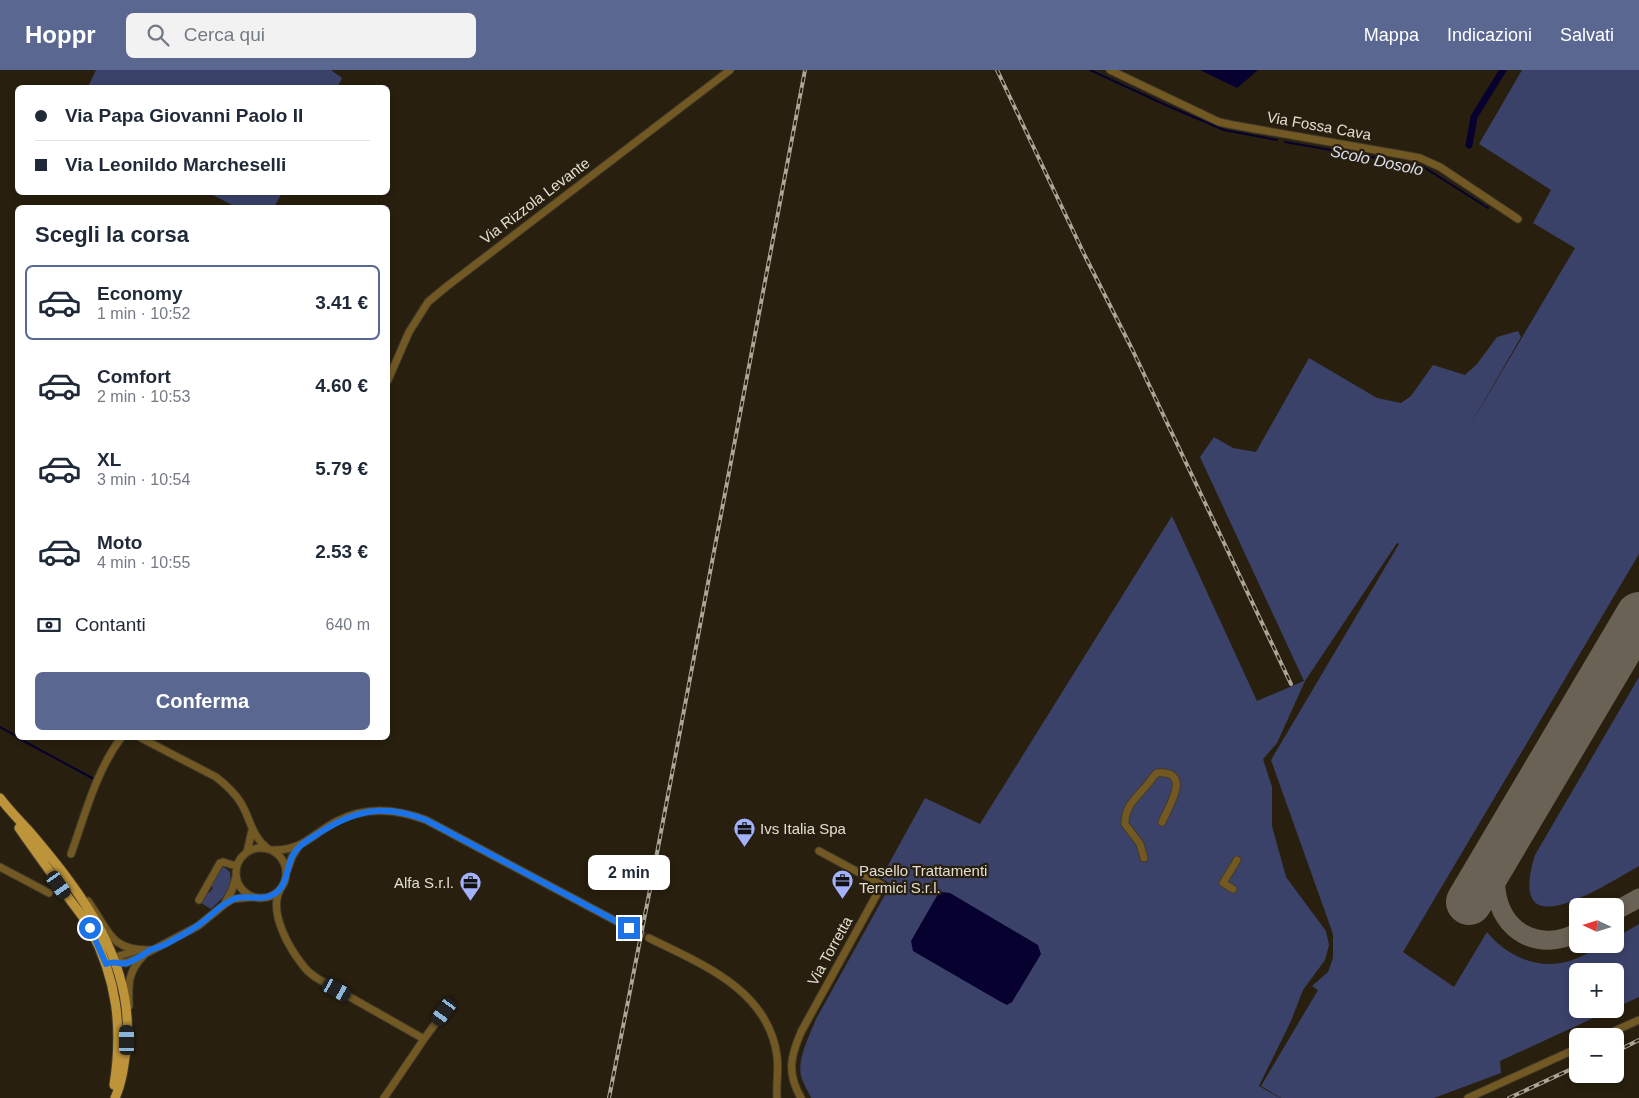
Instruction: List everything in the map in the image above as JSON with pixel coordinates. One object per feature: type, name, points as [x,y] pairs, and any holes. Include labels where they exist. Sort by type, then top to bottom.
[{"type":"main road","points":[[0,798],[30,833],[98,922],[110,962],[117,1007],[118,1046],[114,1098]]},
{"type":"main road","points":[[9,810],[18,826],[90,928],[123,987],[127,1016],[127,1040],[125,1060],[114,1098]]},
{"type":"street","name":"Via Rizzola Levante","points":[[390,375],[408,332],[428,302],[730,70]]},
{"type":"street","name":"Via Fossa Cava","points":[[1110,70],[1219,122],[1232,126],[1404,155],[1428,161],[1518,219]]},
{"type":"street","points":[[71,854],[99,777],[110,753],[120,740]]},
{"type":"street","points":[[145,740],[216,777],[225,784],[241,803],[252,830],[260,842],[281,857],[285,864],[286,875]]},
{"type":"street","points":[[1144,858],[1140,844],[1125,824],[1126,814],[1128,807],[1153,777],[1157,773],[1162,772],[1168,773],[1175,778],[1177,790],[1162,822]]},
{"type":"street","points":[[246,852],[256,848],[286,850],[298,847],[337,821],[355,815],[373,811],[407,813],[426,820],[629,928]]},
{"type":"street","points":[[224,904],[232,890],[236,877],[236,866],[246,852],[252,830]]},
{"type":"street","points":[[276,913],[277,895],[285,881],[287,867],[298,847]]},
{"type":"street","name":"Via Torretta","points":[[801,1098],[794,1083],[791,1069],[795,1047],[801,1032],[882,885],[819,851]]},
{"type":"street","points":[[1233,889],[1223,883],[1237,860]]},
{"type":"street","points":[[199,900],[220,863],[223,862],[236,866]]},
{"type":"street","points":[[0,867],[49,892]]},
{"type":"street","points":[[236,877],[240,888],[246,894],[266,902],[276,913],[285,938],[294,955],[306,970],[320,980],[424,1039]]},
{"type":"street","points":[[74,889],[84,896],[108,933],[118,943],[128,948],[145,951]]},
{"type":"street","points":[[110,962],[119,956],[164,945],[198,926],[224,904],[240,897],[272,896],[280,890]]},
{"type":"street","points":[[649,938],[721,976],[741,990],[749,999],[767,1026],[776,1047],[778,1062],[777,1098]]},
{"type":"street","points":[[125,1060],[129,1054],[130,1045],[129,979],[145,951]]},
{"type":"street","points":[[384,1098],[444,1012]]},
{"type":"street","points":[[1621,1028],[1639,1020]]},
{"type":"street","points":[[1468,1098],[1569,1052]]},
{"type":"shaded area","points":[[96,70],[331,70],[342,78],[338,85],[89,85]]},
{"type":"shaded area","points":[[1200,70],[1258,70],[1237,88]]},
{"type":"shaded area","points":[[1522,70],[1639,70],[1639,554],[1403,952],[1454,987],[1487,932],[1506,950],[1518,956],[1542,964],[1554,964],[1567,962],[1588,953],[1624,953],[1624,933],[1639,924],[1639,997],[1624,1004],[1624,963],[1569,963],[1569,1018],[1593,1018],[1500,1061],[1501,1073],[1434,1098],[1281,1098],[1261,1086],[1318,990],[1312,986],[1328,972],[1333,958],[1333,934],[1271,760],[1399,544],[1397,543],[1305,681],[1277,743],[1263,759],[1272,787],[1272,826],[1286,877],[1326,931],[1329,945],[1325,960],[1303,990],[1291,1021],[1259,1086],[1280,1098],[811,1098],[801,1076],[802,1054],[816,1019],[891,884],[881,878],[925,798],[980,824],[1172,516],[1257,701],[1304,681],[1200,457],[1214,437],[1233,448],[1256,452],[1309,358],[1377,398],[1401,403],[1411,396],[1433,365],[1465,375],[1477,364],[1497,337],[1518,331],[1521,337],[1466,432],[1575,248],[1533,223],[1551,190],[1479,144]]},
{"type":"shaded area","points":[[213,195],[281,195],[275,205],[232,205]]},
{"type":"shaded area","points":[[1639,677],[1639,866],[1582,897],[1569,898],[1569,902],[1562,904],[1545,906],[1534,900],[1529,884],[1535,855]]},
{"type":"shaded area","points":[[224,867],[230,872],[229,889],[224,897],[211,909],[201,903],[206,893],[209,893],[213,888],[210,885],[220,868]]},
{"type":"shaded area","points":[[942,892],[950,893],[1038,945],[1041,954],[1012,1002],[1007,1005],[1001,1002],[913,951],[911,941],[938,894]]},
{"type":"waterway","name":"Scolo Dosolo","points":[[1090,70],[1224,130],[1277,140]]},
{"type":"waterway","points":[[1469,145],[1474,117],[1503,70]]},
{"type":"waterway","name":"Scolo Dosolo","points":[[1285,142],[1422,166],[1488,208]]},
{"type":"waterway","points":[[0,727],[15,735]]},
{"type":"waterway","points":[[22,740],[94,779]]},
{"type":"taxiway","points":[[1505,840],[1496,876],[1499,904],[1505,917],[1514,927],[1536,939],[1550,940],[1569,936]]},
{"type":"taxiway","points":[[1624,906],[1639,898]]},
{"type":"runway","points":[[1469,902],[1639,615]]},
{"type":"tunnel","points":[[629,928],[649,938]]},
{"type":"railway","points":[[609,1098],[805,70]]},
{"type":"railway","points":[[997,70],[1291,684]]},
{"type":"railway","points":[[1624,1048],[1639,1040]]},
{"type":"railway","points":[[1509,1098],[1569,1070]]},
{"type":"place","name":"Ivs Italia Spa","points":[[744,848]]},
{"type":"place","name":"Pasello Trattamenti Termici S.r.l.","points":[[843,899]]},
{"type":"place","name":"Alfa S.r.l.","points":[[470,902]]},
{"type":"route","points":[[90,928],[106,964],[115,961],[126,964],[198,926],[224,904],[233,899],[240,897],[267,898],[272,896],[283,886],[287,867],[298,847],[337,821],[373,811],[407,813],[426,820],[629,928]]}]
